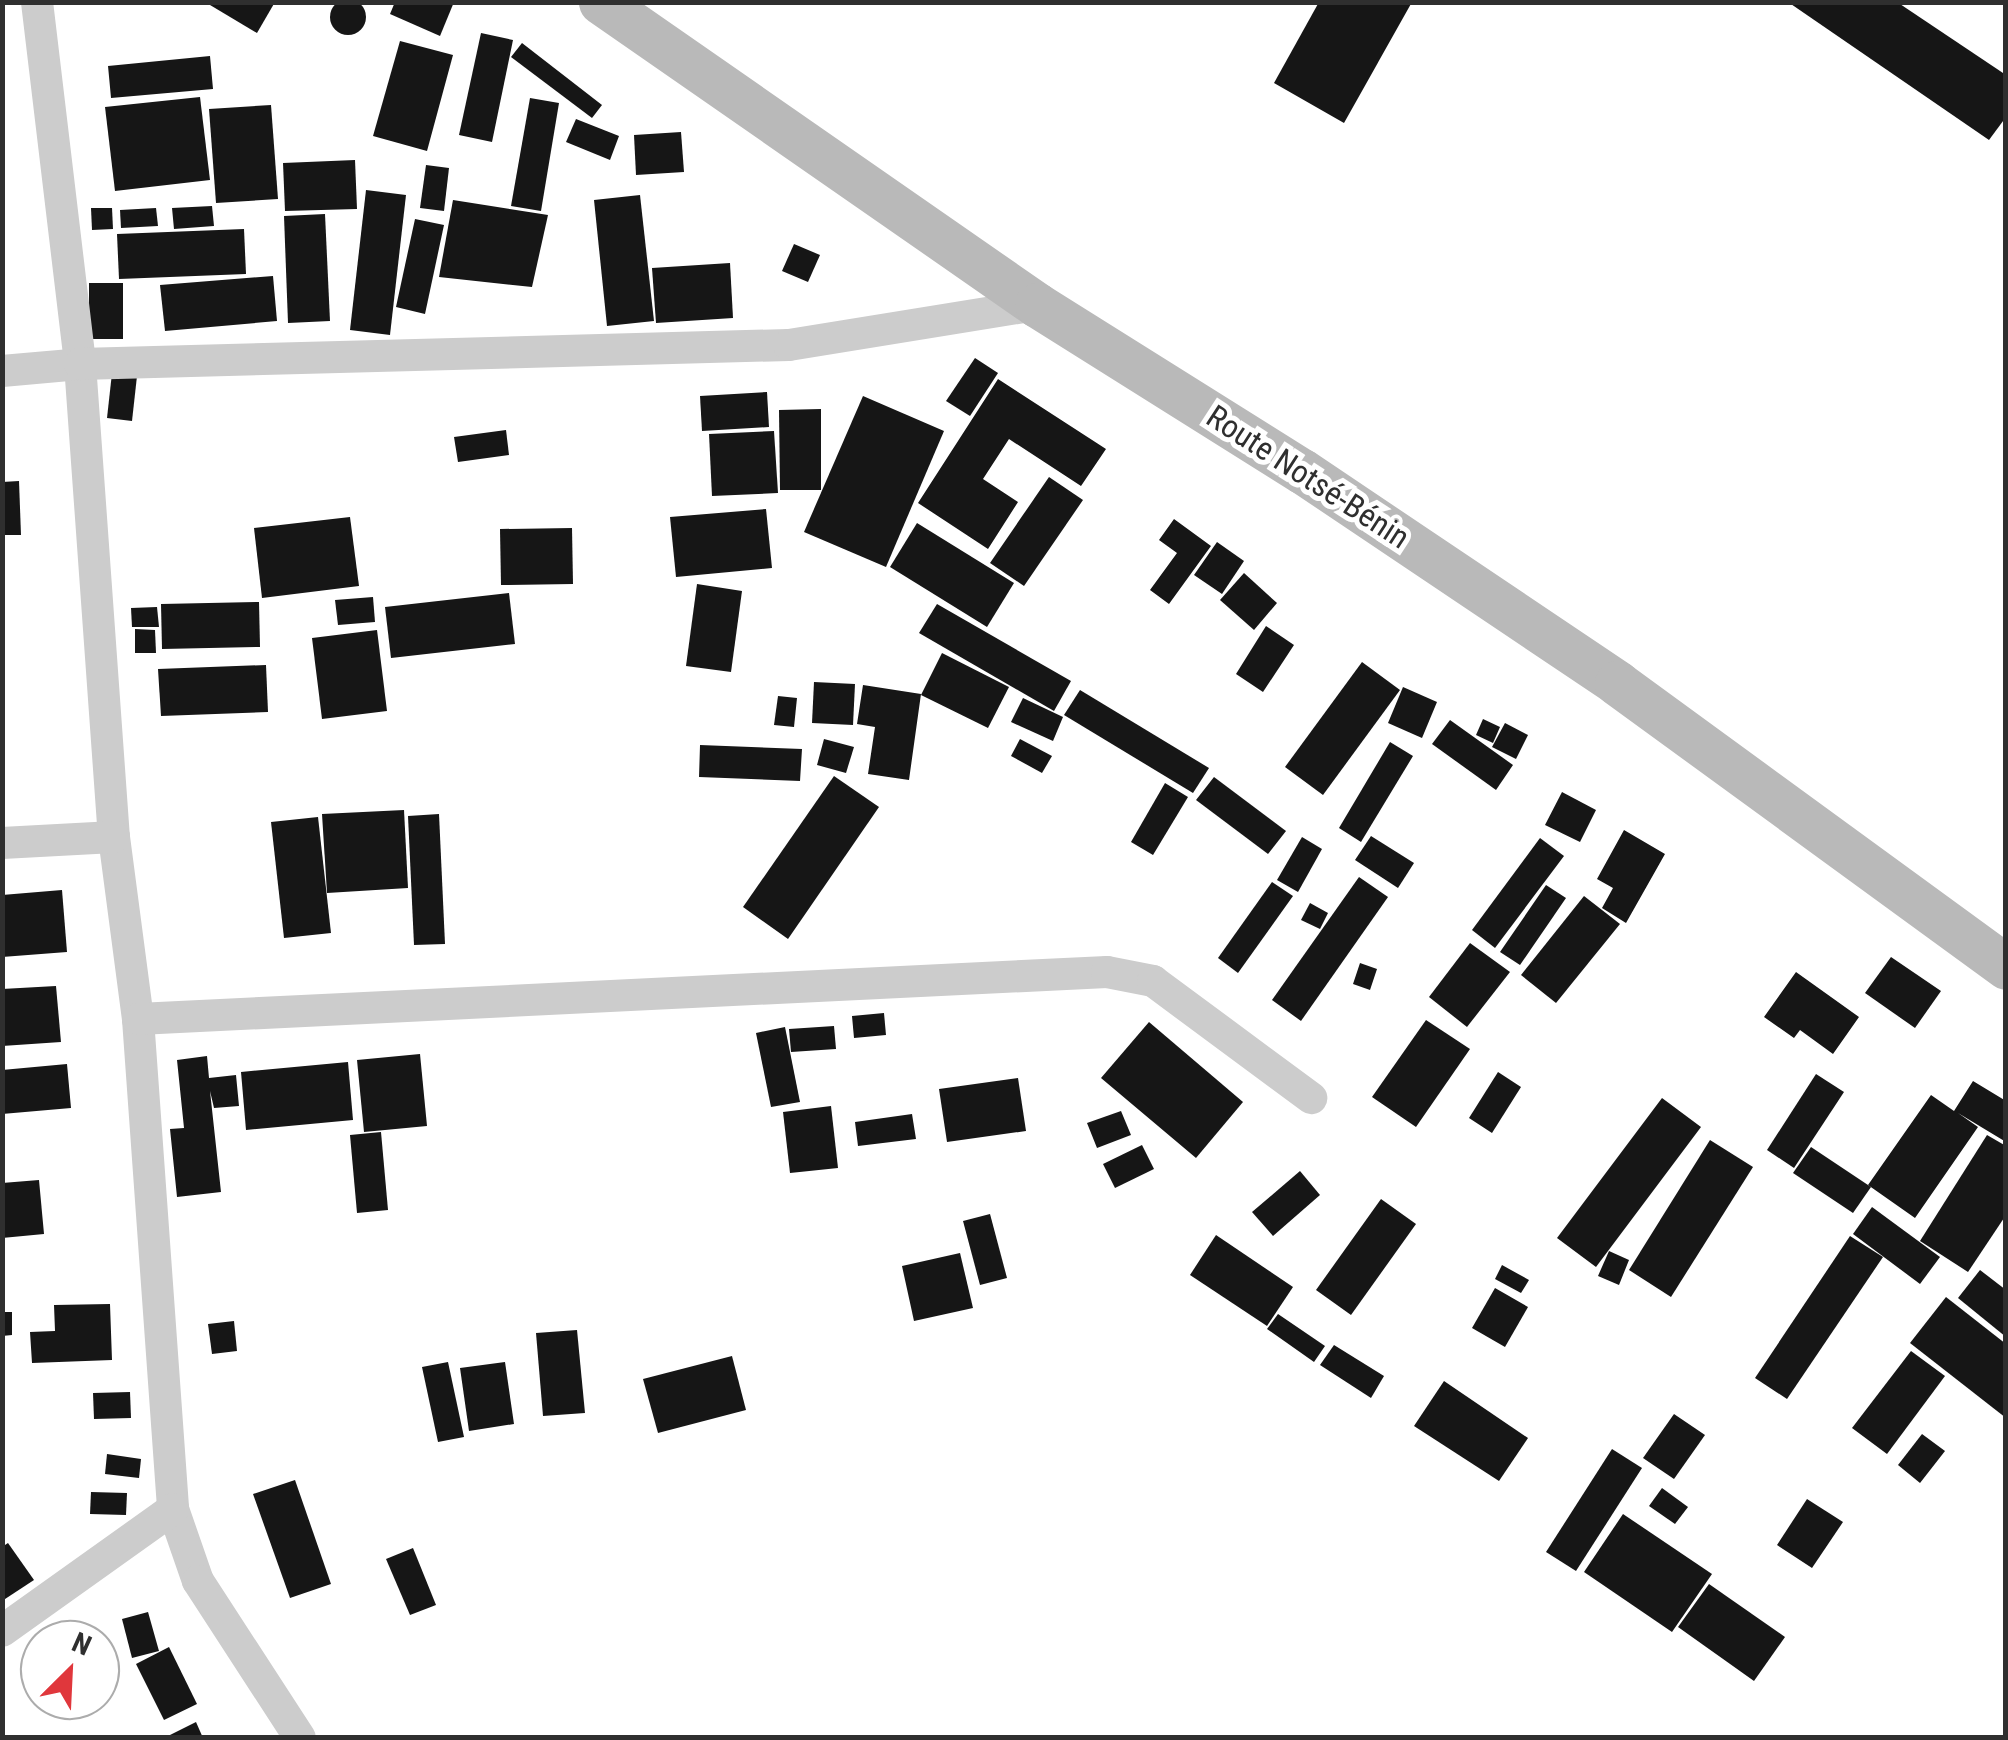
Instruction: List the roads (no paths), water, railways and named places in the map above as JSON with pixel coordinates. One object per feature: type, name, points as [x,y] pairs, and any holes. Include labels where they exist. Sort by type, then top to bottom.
[{"type":"main road","name":"Route Notsé-Bénin","points":[[601,2],[1037,305],[1302,471],[1617,683],[2006,966]]},
{"type":"street","points":[[37,2],[80,364],[114,837],[138,1020],[173,1509],[198,1581],[300,1738]]},
{"type":"street","points":[[2,371],[80,364],[789,345],[1037,305]]},
{"type":"street","points":[[2,843],[114,837]]},
{"type":"street","points":[[138,1020],[1107,972],[1153,980],[1310,1098]]},
{"type":"street","points":[[2,1631],[173,1509]]}]
